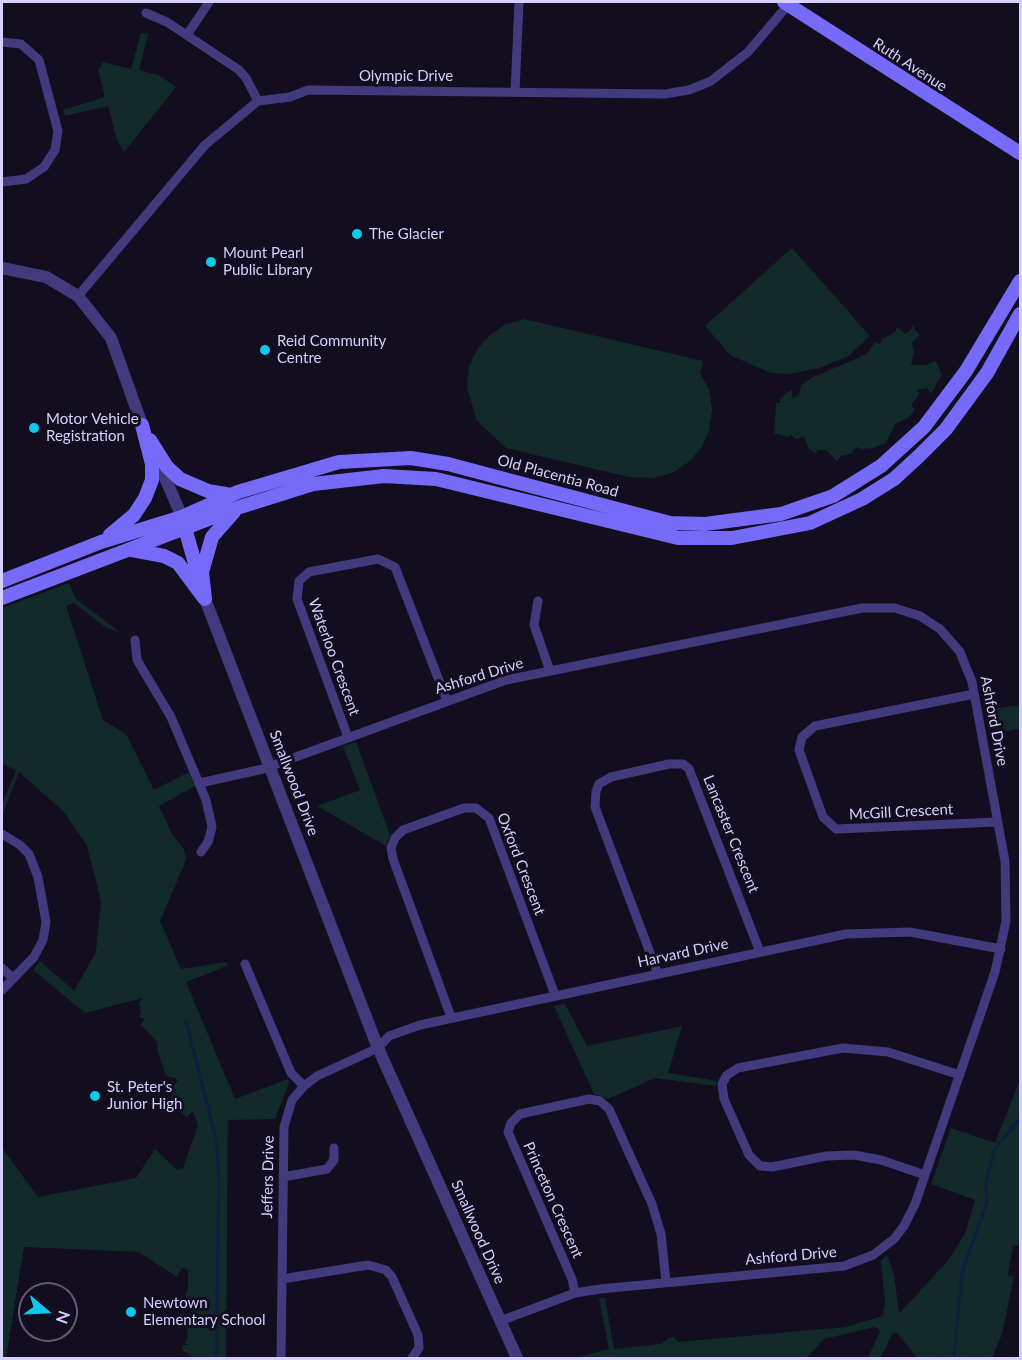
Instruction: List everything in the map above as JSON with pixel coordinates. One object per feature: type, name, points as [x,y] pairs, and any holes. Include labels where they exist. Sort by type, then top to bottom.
[{"type":"main road","name":"Ruth Avenue","points":[[786,3],[1017,150]]},
{"type":"main road","points":[[1017,150],[1020,162]]},
{"type":"main road","name":"Old Placentia Road","points":[[2,598],[130,550],[238,492],[339,462],[411,458],[448,464],[670,523],[705,524],[781,514],[833,496],[881,466],[924,427],[966,371],[1020,281]]},
{"type":"main road","name":"Old Placentia Road","points":[[2,581],[101,542],[183,523],[313,484],[384,476],[436,479],[678,538],[732,538],[810,523],[862,499],[894,478],[920,456],[945,429],[987,373],[1020,314]]},
{"type":"main road","points":[[142,425],[166,467],[180,479],[208,491],[228,496],[238,492]]},
{"type":"main road","points":[[101,542],[134,515],[145,498],[152,480],[152,465],[142,425]]},
{"type":"main road","points":[[205,599],[202,572],[212,537],[240,507]]},
{"type":"main road","name":"Smallwood Drive","points":[[183,523],[205,599]]},
{"type":"main road","points":[[130,550],[164,556],[178,563],[205,599]]},
{"type":"street","points":[[187,35],[209,2]]},
{"type":"street","points":[[515,92],[519,2]]},
{"type":"street","name":"Olympic Drive","points":[[258,101],[290,97],[308,90],[665,94],[689,90],[711,81],[748,52],[786,3]]},
{"type":"street","points":[[78,296],[205,145],[258,101],[243,74],[187,35],[146,13]]},
{"type":"street","points":[[2,42],[21,44],[39,60],[58,131],[52,156],[39,172],[20,181],[2,182]]},
{"type":"street","name":"Smallwood Drive","points":[[2,267],[46,277],[78,296],[111,338],[142,425],[183,523]]},
{"type":"street","name":"Waterloo Crescent","points":[[348,737],[297,599],[299,581],[309,572],[378,559],[394,567],[447,701]]},
{"type":"street","name":"Smallwood Drive","points":[[205,599],[378,1047],[517,1359]]},
{"type":"street","points":[[538,601],[534,625],[549,671]]},
{"type":"street","name":"Ashford Drive","points":[[200,783],[271,766],[506,680],[879,607],[912,613],[946,634],[964,659],[974,694],[1007,886],[1001,949],[960,1076],[904,1226],[887,1245],[865,1259],[838,1267],[666,1282],[575,1293],[500,1321]]},
{"type":"street","points":[[135,640],[137,660],[167,710],[200,783],[212,827],[208,842],[201,852]]},
{"type":"street","name":"McGill Crescent","points":[[974,694],[815,726],[802,737],[799,750],[823,817],[836,829],[997,822]]},
{"type":"street","name":"Lancaster Crescent","points":[[658,974],[595,807],[594,798],[599,784],[622,774],[677,764],[683,764],[689,770],[760,951]]},
{"type":"street","name":"Oxford Crescent","points":[[452,1017],[393,859],[391,848],[395,837],[403,830],[468,807],[480,810],[489,818],[555,995]]},
{"type":"street","points":[[2,834],[20,844],[29,854],[38,877],[46,922],[43,940],[34,957],[2,990]]},
{"type":"street","name":"Harvard Drive","points":[[378,1047],[389,1036],[452,1017],[760,951],[873,931],[922,933],[1001,949]]},
{"type":"street","points":[[245,964],[291,1073],[304,1086]]},
{"type":"street","points":[[2,968],[13,978]]},
{"type":"street","name":"Jeffers Drive","points":[[281,1359],[285,1120],[292,1100],[304,1086],[322,1073],[378,1047]]},
{"type":"street","points":[[925,1174],[881,1160],[854,1155],[826,1156],[769,1167],[760,1166],[751,1158],[745,1146],[724,1099],[722,1084],[727,1075],[738,1068],[843,1048],[888,1052],[960,1076]]},
{"type":"street","name":"Princeton Crescent","points":[[575,1293],[572,1279],[508,1132],[511,1123],[520,1114],[589,1099],[600,1101],[609,1109],[652,1204],[661,1234],[666,1282]]},
{"type":"street","points":[[283,1178],[327,1169],[334,1160],[334,1148]]},
{"type":"street","points":[[282,1279],[368,1265],[386,1270],[392,1276],[418,1335],[418,1348],[412,1359]]},
{"type":"green space","points":[[141,33],[148,34],[139,70],[160,76],[176,87],[124,152],[117,140],[108,106],[65,116],[63,110],[105,97],[98,70],[103,62],[131,69]]},
{"type":"green space","points":[[792,248],[870,336],[848,356],[820,368],[789,374],[771,373],[730,355],[705,326]]},
{"type":"green space","points":[[524,319],[703,361],[700,373],[709,389],[712,409],[709,431],[702,447],[690,461],[672,473],[654,478],[629,477],[506,448],[477,421],[467,388],[469,366],[478,348],[491,334],[506,324]]},
{"type":"green space","points":[[912,325],[919,335],[912,343],[914,353],[911,365],[926,365],[936,361],[942,375],[931,393],[927,388],[917,390],[919,394],[911,405],[915,410],[908,418],[895,424],[886,443],[873,448],[856,447],[851,454],[841,456],[837,461],[826,450],[818,450],[816,454],[809,449],[804,436],[796,439],[791,435],[788,437],[774,433],[776,403],[780,403],[780,399],[786,393],[792,390],[792,398],[799,396],[801,385],[811,378],[867,353],[875,342],[880,344],[882,339],[895,332],[897,327],[905,334],[911,330]]},
{"type":"green space","points":[[69,583],[76,599],[120,632],[107,628],[73,603],[66,606],[103,720],[126,734],[154,790],[189,772],[195,786],[159,806],[173,836],[184,849],[186,860],[160,921],[181,969],[227,962],[227,966],[186,982],[235,1099],[288,1079],[289,1083],[275,1119],[228,1120],[226,1358],[193,1358],[182,1349],[183,1345],[189,1345],[185,1343],[188,1336],[186,1314],[192,1313],[184,1304],[188,1287],[188,1271],[185,1268],[182,1268],[177,1277],[139,1252],[24,1247],[6,1358],[2,1358],[2,1148],[38,1197],[136,1178],[155,1149],[177,1170],[183,1168],[198,1125],[193,1111],[187,1117],[172,1106],[170,1086],[178,1082],[176,1078],[166,1076],[158,1053],[157,1042],[141,1025],[144,1019],[139,1017],[141,1012],[139,1003],[143,998],[85,1013],[33,970],[40,961],[74,991],[96,952],[101,901],[87,846],[64,812],[19,772],[2,816],[2,804],[16,771],[2,763],[2,608]]},
{"type":"green space","points":[[1020,707],[1020,729],[991,734],[986,710]]},
{"type":"green space","points":[[356,742],[390,835],[386,846],[317,806],[360,790],[343,746]]},
{"type":"green space","points":[[565,1004],[587,1046],[682,1026],[668,1073],[717,1081],[716,1086],[655,1078],[608,1099],[594,1094],[554,1006]]},
{"type":"green space","points":[[1020,1080],[1020,1234],[1018,1246],[1013,1245],[1008,1275],[1014,1277],[1002,1334],[992,1358],[917,1358],[897,1333],[893,1333],[880,1358],[868,1358],[880,1331],[875,1327],[824,1339],[806,1358],[575,1358],[609,1349],[599,1298],[605,1298],[614,1349],[661,1344],[674,1337],[678,1342],[846,1327],[883,1316],[885,1301],[881,1261],[887,1255],[894,1275],[899,1312],[901,1312],[950,1258],[965,1233],[975,1200],[931,1184],[951,1128],[995,1143]]},
{"type":"waterway","points":[[186,1021],[216,1139],[219,1179],[216,1358]]},
{"type":"waterway","points":[[954,1358],[962,1272],[987,1203],[986,1183],[989,1170],[995,1149],[1020,1118]]},
{"type":"place","name":"The Glacier","points":[[357,234]]},
{"type":"place","name":"Mount Pearl Public Library","points":[[211,262]]},
{"type":"place","name":"Reid Community Centre","points":[[265,350]]},
{"type":"place","name":"Motor Vehicle Registration","points":[[34,428]]},
{"type":"place","name":"St. Peter's Junior High","points":[[95,1096]]},
{"type":"place","name":"Newtown Elementary School","points":[[131,1312]]}]
